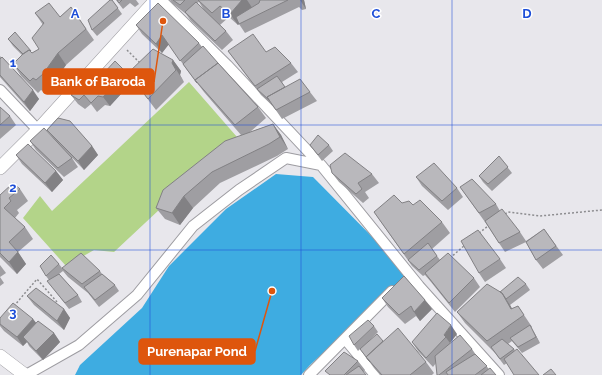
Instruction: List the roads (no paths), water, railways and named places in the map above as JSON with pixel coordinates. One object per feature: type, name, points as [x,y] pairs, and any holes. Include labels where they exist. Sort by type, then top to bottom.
[{"type":"main road","points":[[0,168],[38,130],[156,0]]},
{"type":"main road","points":[[0,356],[26,375]]},
{"type":"street","points":[[161,0],[227,65],[321,165],[403,279],[500,375]]},
{"type":"street","points":[[0,90],[38,130]]},
{"type":"street","points":[[26,375],[79,345],[137,295],[193,226],[239,190],[286,158],[321,165]]},
{"type":"street","points":[[310,375],[403,279]]},
{"type":"street","points":[[345,339],[375,375]]},
{"type":"water","points":[[276,174],[313,177],[409,274],[301,375],[75,375],[80,365],[142,308],[169,266],[226,209]]},
{"type":"place","name":"Bank of Baroda","points":[[163,21]]},
{"type":"place","name":"Purenapar Pond","points":[[272,291]]}]
